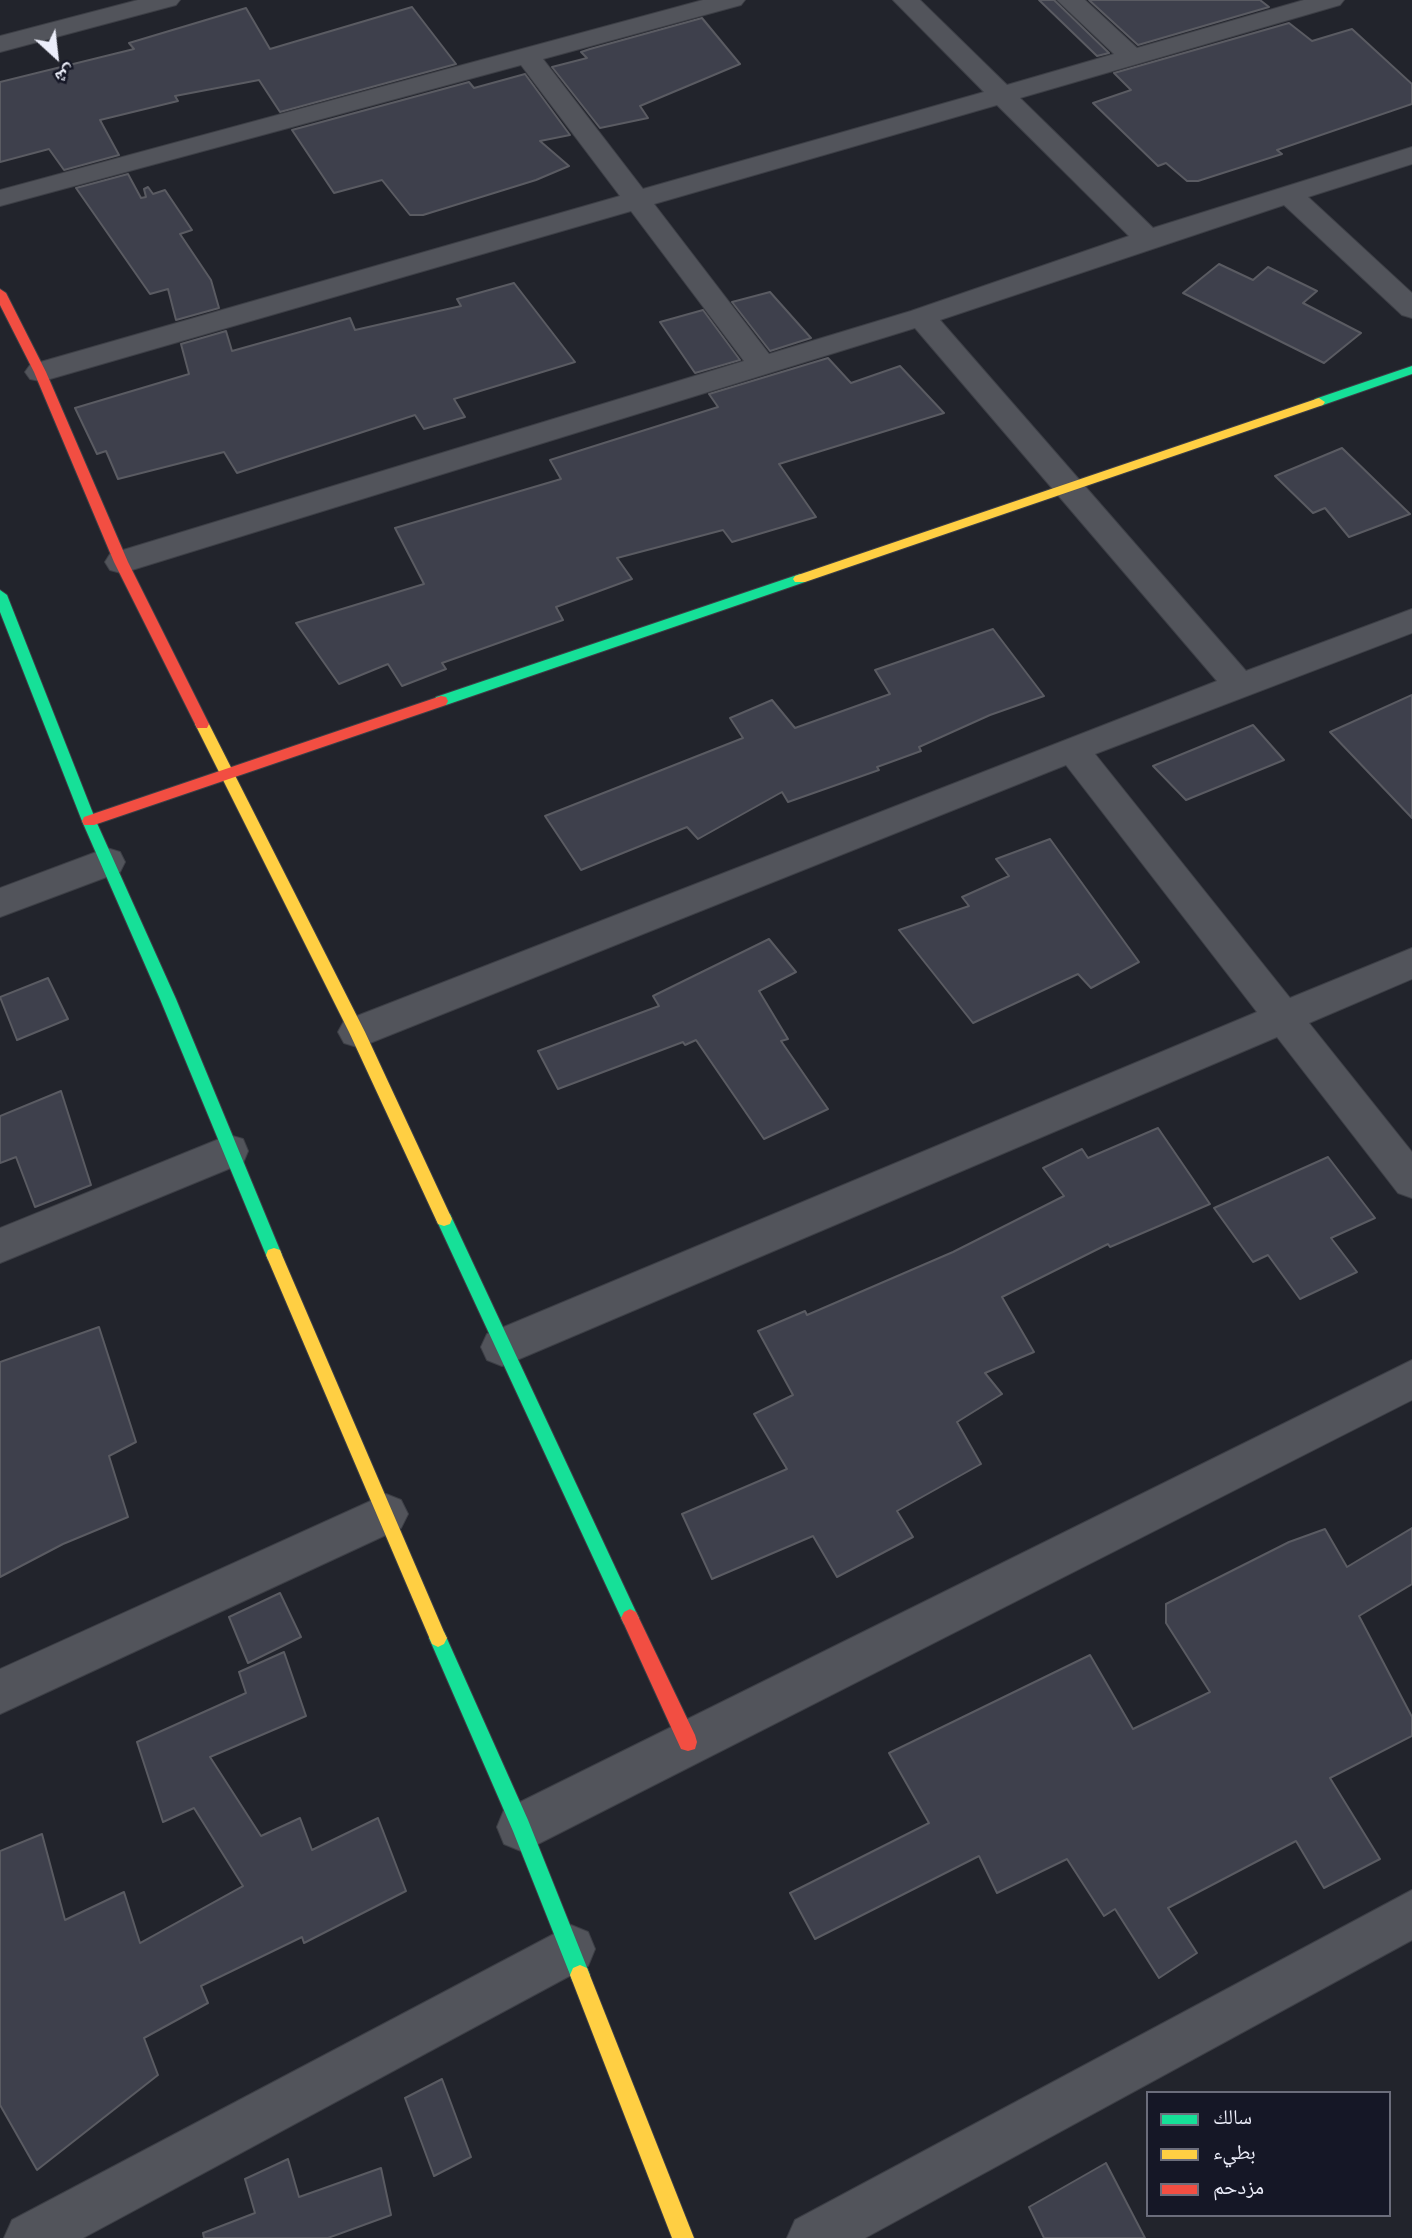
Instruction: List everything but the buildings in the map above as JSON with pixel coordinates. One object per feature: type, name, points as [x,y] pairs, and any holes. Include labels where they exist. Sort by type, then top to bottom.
[{"type":"main road","points":[[0,293],[40,372],[121,562],[357,1032],[688,1742]]},
{"type":"main road","points":[[89,821],[1412,370]]},
{"type":"main road","points":[[0,595],[6,626],[168,999],[229,1151],[522,1827],[683,2238]]},
{"type":"street","points":[[0,44],[167,0]]},
{"type":"street","points":[[0,198],[732,0]]},
{"type":"street","points":[[906,0],[1148,239]]},
{"type":"street","points":[[1070,0],[1133,58]]},
{"type":"street","points":[[40,372],[1331,0]]},
{"type":"street","points":[[527,55],[762,365]]},
{"type":"street","points":[[121,562],[921,317],[1148,239],[1412,155]]},
{"type":"street","points":[[1290,195],[1412,309]]},
{"type":"street","points":[[921,317],[1240,686]]},
{"type":"street","points":[[357,1032],[1072,749],[1412,621]]},
{"type":"street","points":[[1072,749],[1412,1181]]},
{"type":"street","points":[[0,903],[107,862]]},
{"type":"street","points":[[502,1347],[1412,963]]},
{"type":"street","points":[[0,1246],[229,1151]]},
{"type":"street","points":[[522,1827],[1412,1379]]},
{"type":"street","points":[[0,1692],[386,1514]]},
{"type":"street","points":[[813,2238],[1412,1914]]},
{"type":"street","points":[[30,2238],[571,1949]]},
{"type":"traffic: fast","points":[[1319,402],[1412,370]]},
{"type":"traffic: fast","points":[[441,701],[800,579]]},
{"type":"traffic: fast","points":[[0,595],[89,821],[168,999],[274,1255]]},
{"type":"traffic: fast","points":[[444,1219],[630,1618]]},
{"type":"traffic: fast","points":[[438,1638],[521,1827],[580,1975]]},
{"type":"traffic: slow","points":[[800,579],[1319,402]]},
{"type":"traffic: slow","points":[[202,724],[357,1032],[444,1219]]},
{"type":"traffic: slow","points":[[274,1255],[438,1638]]},
{"type":"traffic: slow","points":[[580,1975],[683,2238]]},
{"type":"traffic: jam","points":[[0,293],[40,372],[121,562],[202,724]]},
{"type":"traffic: jam","points":[[89,821],[441,701]]},
{"type":"traffic: jam","points":[[630,1618],[688,1742]]}]
